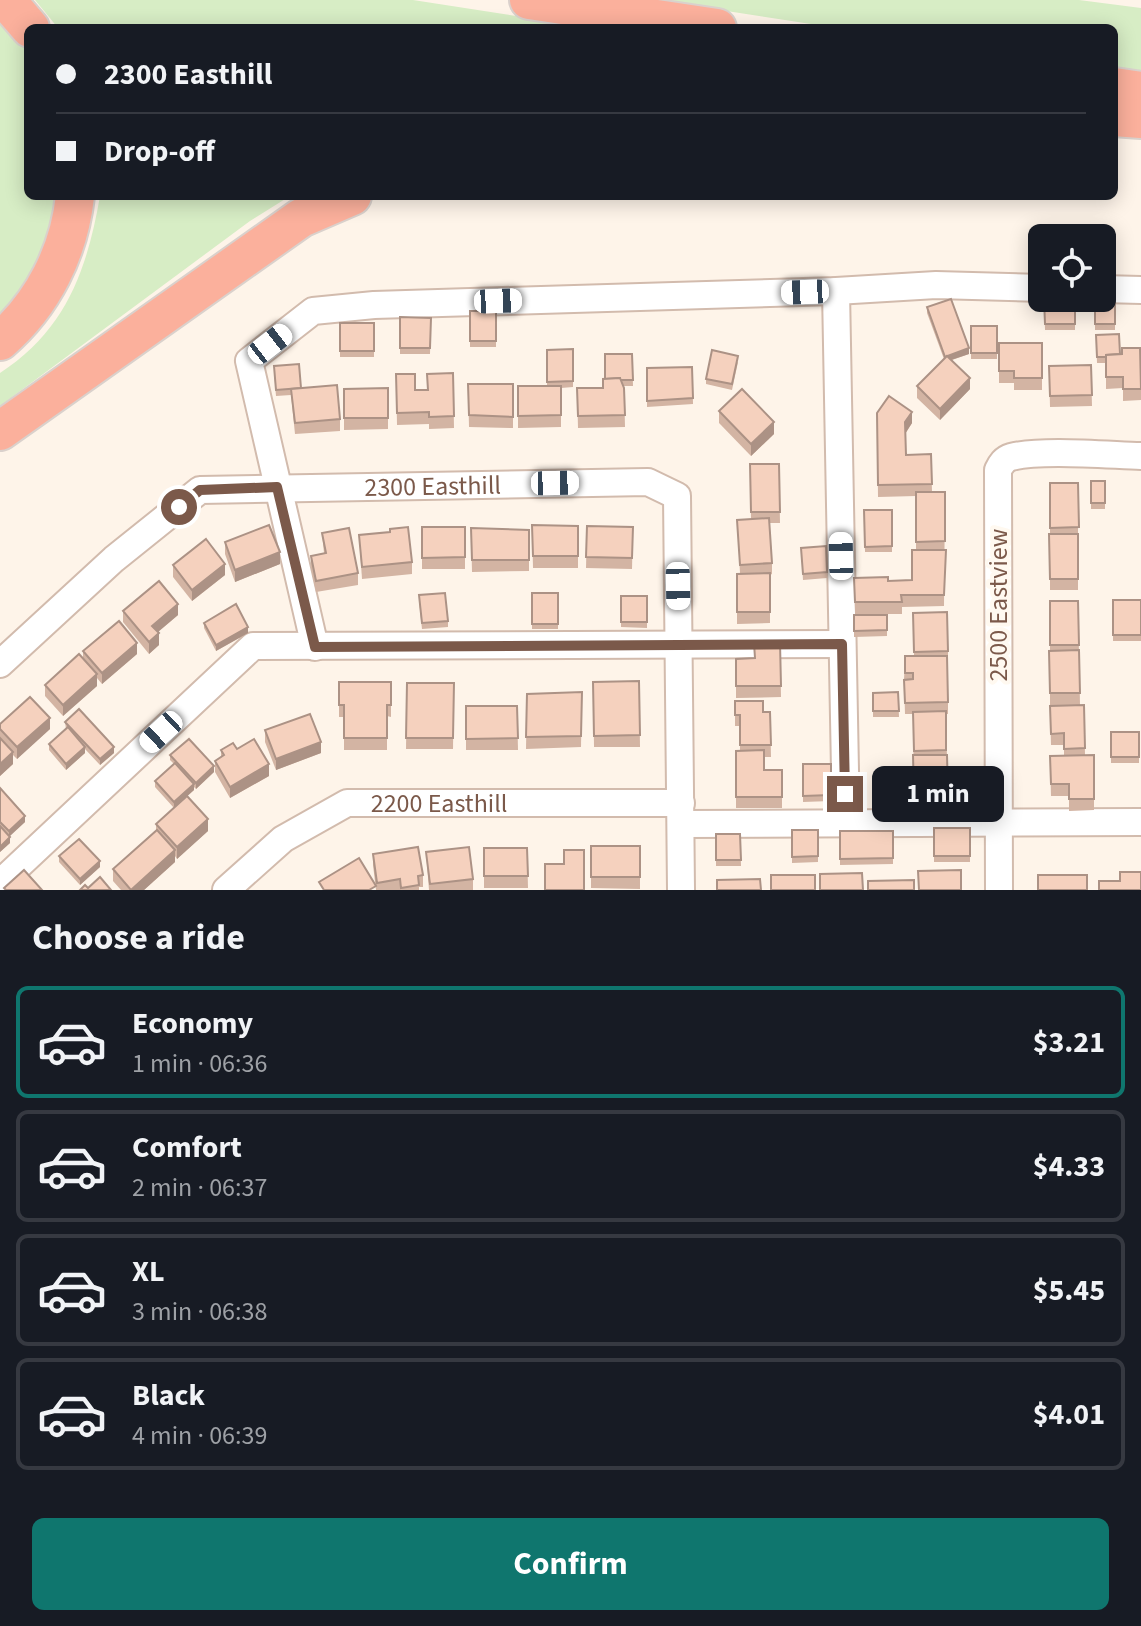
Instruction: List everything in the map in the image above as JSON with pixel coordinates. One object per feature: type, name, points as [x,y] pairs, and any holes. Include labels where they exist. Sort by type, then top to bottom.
[{"type":"highway","points":[[6,0],[27,24]]},
{"type":"highway","points":[[529,0],[690,24]]},
{"type":"highway","points":[[1118,88],[1141,91]]},
{"type":"highway","points":[[1118,117],[1141,119]]},
{"type":"highway","points":[[0,341],[28,311],[52,277],[68,241],[74,200]]},
{"type":"highway","points":[[0,431],[301,218],[343,200]]},
{"type":"street","points":[[315,647],[249,361],[313,311],[374,305],[836,291],[936,285],[1028,288]]},
{"type":"street","points":[[1116,289],[1141,290]]},
{"type":"street","points":[[836,291],[846,824]]},
{"type":"street","name":"2500 Eastview","points":[[999,890],[998,470],[1001,463],[1010,457],[1141,456]]},
{"type":"street","name":"2300 Easthill","points":[[0,664],[114,559],[200,490],[648,482],[677,496],[681,890]]},
{"type":"street","points":[[0,883],[253,646],[842,644]]},
{"type":"street","name":"2200 Easthill","points":[[226,890],[283,839],[347,803],[681,814],[846,824],[1141,822]]},
{"type":"green space","points":[[35,0],[413,0],[567,24],[55,24]]},
{"type":"green space","points":[[655,0],[1079,0],[1141,8],[1141,75],[1118,72],[1118,24],[811,24]]},
{"type":"green space","points":[[0,10],[24,39],[24,200],[67,200],[66,211],[0,331]]},
{"type":"green space","points":[[99,200],[284,200],[250,221],[0,406],[0,373],[42,338],[57,318],[80,273]]},
{"type":"building","points":[[951,299],[969,348],[945,357],[927,307]]},
{"type":"building","points":[[470,311],[496,311],[496,341],[470,341]]},
{"type":"building","points":[[1045,312],[1075,312],[1075,324],[1045,324]]},
{"type":"building","points":[[1095,312],[1115,312],[1115,324],[1095,324]]},
{"type":"building","points":[[400,317],[431,318],[430,348],[400,348]]},
{"type":"building","points":[[340,323],[374,323],[374,351],[340,351]]},
{"type":"building","points":[[971,326],[997,326],[997,353],[971,353]]},
{"type":"building","points":[[1119,334],[1120,354],[1097,357],[1096,335]]},
{"type":"building","points":[[999,343],[1042,343],[1042,378],[1014,378],[1014,371],[999,371]]},
{"type":"building","points":[[1122,348],[1140,348],[1141,389],[1123,389],[1123,377],[1106,377],[1106,355],[1122,354]]},
{"type":"building","points":[[573,349],[573,381],[547,382],[547,350]]},
{"type":"building","points":[[712,350],[738,356],[732,384],[706,379]]},
{"type":"building","points":[[605,354],[632,354],[633,380],[605,379]]},
{"type":"building","points":[[947,356],[970,378],[940,409],[917,386]]},
{"type":"building","points":[[299,364],[301,388],[276,390],[274,366]]},
{"type":"building","points":[[1091,365],[1092,395],[1050,396],[1049,366]]},
{"type":"building","points":[[692,367],[693,398],[647,401],[647,368]]},
{"type":"building","points":[[453,373],[454,416],[429,417],[429,412],[397,413],[396,374],[415,374],[415,390],[428,390],[427,374]]},
{"type":"building","points":[[620,378],[624,388],[625,415],[578,416],[577,388],[603,388],[603,379]]},
{"type":"building","points":[[468,384],[513,384],[513,417],[469,415]]},
{"type":"building","points":[[337,385],[340,419],[295,423],[291,389]]},
{"type":"building","points":[[518,386],[561,386],[561,415],[518,416]]},
{"type":"building","points":[[388,388],[388,418],[344,418],[344,389]]},
{"type":"building","points":[[742,389],[774,422],[751,444],[719,411]]},
{"type":"building","points":[[889,396],[912,412],[905,422],[906,455],[931,454],[932,484],[878,485],[877,413]]},
{"type":"building","points":[[750,464],[779,464],[780,512],[751,512]]},
{"type":"building","points":[[1091,481],[1105,481],[1105,503],[1091,503]]},
{"type":"building","points":[[1050,483],[1078,483],[1079,527],[1050,528]]},
{"type":"building","points":[[916,492],[945,492],[945,541],[916,542]]},
{"type":"building","points":[[864,510],[892,510],[892,546],[865,547]]},
{"type":"building","points":[[769,518],[772,563],[740,565],[737,520]]},
{"type":"building","points":[[269,525],[280,552],[235,570],[225,542]]},
{"type":"building","points":[[532,525],[578,526],[578,556],[533,556]]},
{"type":"building","points":[[587,526],[633,527],[632,558],[586,557]]},
{"type":"building","points":[[408,527],[412,562],[362,567],[359,535]]},
{"type":"building","points":[[422,527],[465,527],[465,557],[422,558]]},
{"type":"building","points":[[349,528],[358,573],[316,581],[311,556],[326,553],[322,533]]},
{"type":"building","points":[[471,528],[529,530],[529,560],[472,560]]},
{"type":"building","points":[[1049,534],[1078,534],[1078,579],[1050,579]]},
{"type":"building","points":[[206,539],[225,564],[192,590],[173,565]]},
{"type":"building","points":[[826,546],[827,572],[803,574],[801,548]]},
{"type":"building","points":[[912,550],[946,550],[944,595],[901,595],[902,602],[855,602],[854,578],[912,580]]},
{"type":"building","points":[[770,573],[770,612],[737,612],[737,574]]},
{"type":"building","points":[[159,581],[178,604],[152,626],[159,633],[149,642],[123,611]]},
{"type":"building","points":[[445,593],[448,621],[422,623],[419,595]]},
{"type":"building","points":[[532,593],[558,593],[558,624],[532,624]]},
{"type":"building","points":[[621,596],[647,596],[647,622],[621,622]]},
{"type":"building","points":[[1113,600],[1141,600],[1141,635],[1113,635]]},
{"type":"building","points":[[1050,601],[1078,601],[1079,645],[1050,645]]},
{"type":"building","points":[[236,604],[248,627],[216,645],[204,623]]},
{"type":"building","points":[[947,612],[948,651],[914,652],[913,613]]},
{"type":"building","points":[[854,615],[887,615],[887,630],[854,631]]},
{"type":"building","points":[[119,621],[137,643],[102,673],[83,651]]},
{"type":"building","points":[[754,643],[780,643],[781,686],[736,686],[736,659],[755,658]]},
{"type":"building","points":[[1079,650],[1080,693],[1050,693],[1049,651]]},
{"type":"building","points":[[79,654],[97,674],[63,705],[45,685]]},
{"type":"building","points":[[905,656],[947,656],[948,702],[905,703],[904,680],[913,679],[913,673],[905,673]]},
{"type":"building","points":[[639,681],[640,735],[594,736],[593,682]]},
{"type":"building","points":[[339,682],[391,682],[387,738],[344,738],[344,705],[339,705]]},
{"type":"building","points":[[407,683],[454,683],[453,738],[406,738]]},
{"type":"building","points":[[582,692],[581,736],[526,737],[527,694]]},
{"type":"building","points":[[898,692],[899,711],[873,711],[873,693]]},
{"type":"building","points":[[30,697],[50,718],[17,747],[0,729],[0,724]]},
{"type":"building","points":[[735,701],[763,701],[763,712],[770,712],[771,745],[740,745],[740,715],[735,715]]},
{"type":"building","points":[[1084,705],[1085,748],[1064,749],[1064,733],[1051,734],[1050,706]]},
{"type":"building","points":[[466,706],[517,706],[518,738],[466,739]]},
{"type":"building","points":[[79,709],[114,747],[100,759],[65,722]]},
{"type":"building","points":[[946,711],[946,750],[914,751],[913,712]]},
{"type":"building","points":[[310,714],[321,742],[276,759],[265,730]]},
{"type":"building","points":[[68,727],[85,747],[66,764],[49,744]]},
{"type":"building","points":[[1111,732],[1139,732],[1139,757],[1111,757]]},
{"type":"building","points":[[0,738],[13,752],[0,764]]},
{"type":"building","points":[[189,739],[214,766],[196,783],[170,755]]},
{"type":"building","points":[[254,739],[269,764],[230,787],[215,761],[224,755],[221,750],[233,743],[237,749]]},
{"type":"building","points":[[764,750],[764,770],[782,770],[782,797],[736,797],[736,751]]},
{"type":"building","points":[[913,755],[947,755],[948,794],[914,795]]},
{"type":"building","points":[[1094,755],[1094,799],[1069,799],[1069,784],[1051,784],[1050,756]]},
{"type":"building","points":[[175,763],[194,784],[174,802],[155,781]]},
{"type":"building","points":[[803,764],[831,764],[831,795],[803,796]]},
{"type":"building","points":[[875,786],[901,786],[901,804],[875,805]]},
{"type":"building","points":[[0,788],[25,816],[9,831],[0,822]]},
{"type":"building","points":[[187,796],[208,819],[177,847],[156,824]]},
{"type":"building","points":[[0,826],[10,837],[0,847]]},
{"type":"building","points":[[934,828],[970,828],[970,856],[934,856]]},
{"type":"building","points":[[157,830],[175,850],[131,890],[113,869]]},
{"type":"building","points":[[792,830],[818,830],[818,856],[792,857]]},
{"type":"building","points":[[840,831],[893,831],[893,858],[840,859]]},
{"type":"building","points":[[716,834],[740,834],[741,860],[716,860]]},
{"type":"building","points":[[79,839],[100,861],[80,879],[59,856]]},
{"type":"building","points":[[591,846],[640,846],[640,877],[591,877]]},
{"type":"building","points":[[418,847],[423,875],[418,876],[419,885],[401,888],[400,879],[377,883],[373,854]]},
{"type":"building","points":[[469,847],[473,879],[430,884],[426,852]]},
{"type":"building","points":[[484,848],[527,848],[528,876],[484,876]]},
{"type":"building","points":[[564,850],[584,850],[584,890],[545,890],[545,864],[564,864]]},
{"type":"building","points":[[359,858],[376,886],[369,890],[324,890],[319,882]]},
{"type":"building","points":[[24,870],[42,890],[4,888]]},
{"type":"building","points":[[961,870],[961,890],[919,890],[918,871]]},
{"type":"building","points":[[1120,872],[1141,872],[1141,890],[1099,890],[1099,881],[1120,881]]},
{"type":"building","points":[[862,873],[863,890],[820,890],[820,874]]},
{"type":"building","points":[[771,875],[815,875],[815,890],[771,890]]},
{"type":"building","points":[[1038,875],[1087,875],[1087,890],[1038,890]]},
{"type":"building","points":[[100,877],[111,890],[80,890],[85,885],[88,888]]},
{"type":"building","points":[[760,879],[761,890],[717,890],[717,880]]},
{"type":"building","points":[[914,880],[914,890],[868,890],[868,881]]},
{"type":"route","points":[[179,507],[200,490],[277,487],[315,647],[842,644],[845,794]]}]
